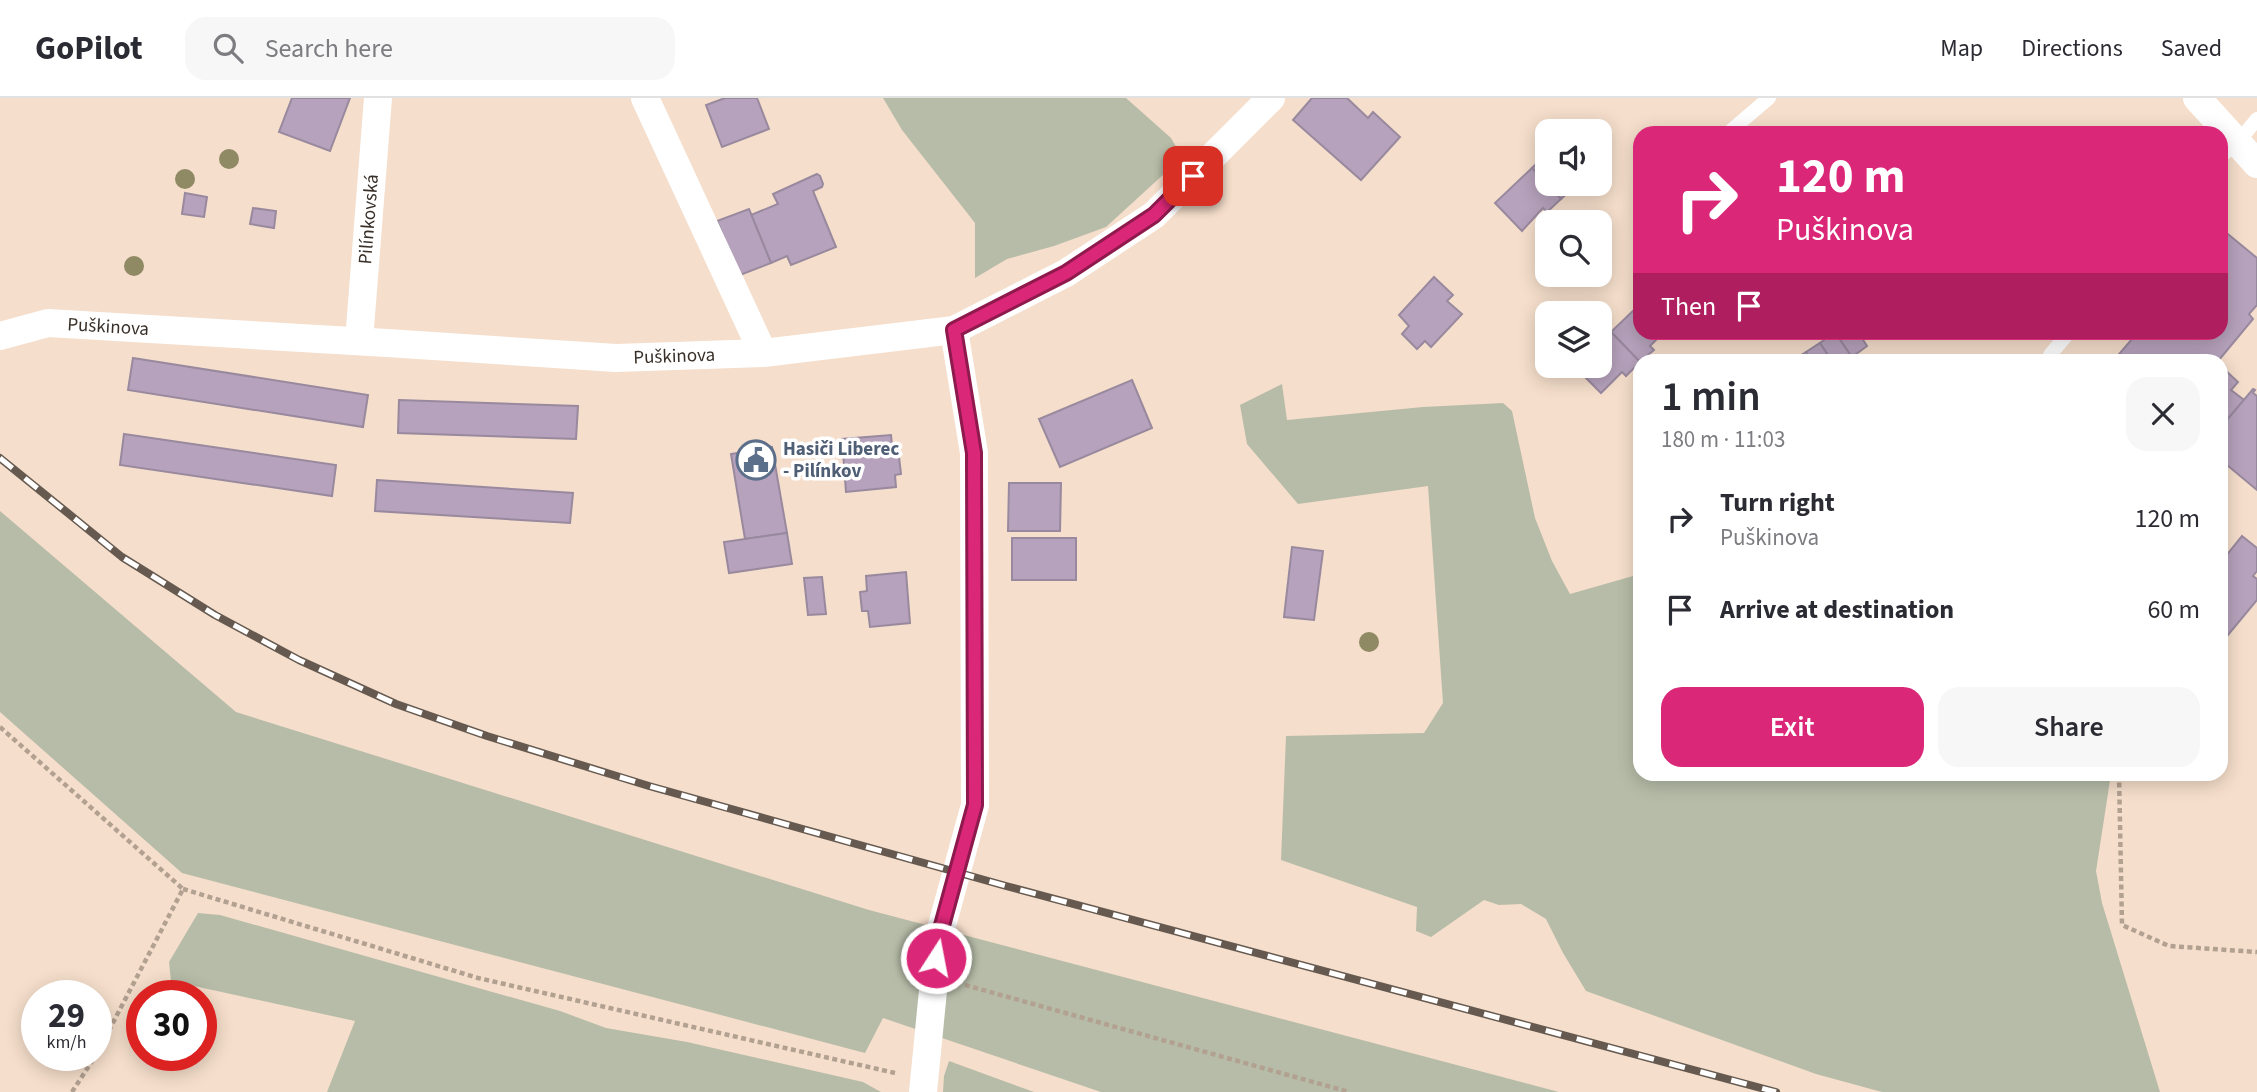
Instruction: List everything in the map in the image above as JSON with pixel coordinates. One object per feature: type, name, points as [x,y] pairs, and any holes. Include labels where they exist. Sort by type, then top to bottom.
[{"type":"street","name":"Pilínkovská","points":[[359,341],[378,98]]},
{"type":"street","points":[[645,98],[763,353]]},
{"type":"street","name":"Puškinova","points":[[0,336],[48,323],[616,358],[763,353],[954,330],[1066,273],[1154,215],[1271,98]]},
{"type":"street","points":[[2197,98],[2215,126]]},
{"type":"street","points":[[2229,149],[2257,164]]},
{"type":"street","points":[[923,1086],[938,940],[975,805],[974,453],[954,330]]},
{"type":"lane","points":[[1736,126],[1769,98]]},
{"type":"lane","points":[[2229,149],[2257,119]]},
{"type":"lane","points":[[2051,354],[2062,340]]},
{"type":"path","points":[[0,727],[183,889],[478,978],[923,1086]]},
{"type":"path","points":[[2119,781],[2122,925],[2169,946],[2257,952]]},
{"type":"path","points":[[112,1024],[183,889]]},
{"type":"path","points":[[934,976],[1349,1092]]},
{"type":"path","points":[[72,1092],[86,1071]]},
{"type":"green space","points":[[883,98],[1126,98],[1171,138],[1178,150],[1176,163],[1106,227],[1007,259],[975,278],[975,223],[902,130]]},
{"type":"green space","points":[[1282,384],[1287,420],[1423,407],[1503,403],[1512,411],[1535,518],[1552,561],[1570,594],[1633,576],[1633,781],[2110,781],[2096,871],[2102,903],[2160,1092],[1882,1092],[1816,1074],[1586,991],[1546,919],[1521,904],[1499,905],[1484,900],[1431,937],[1416,931],[1417,907],[1281,860],[1286,736],[1424,733],[1443,703],[1428,486],[1298,504],[1247,444],[1240,405]]},
{"type":"green space","points":[[0,511],[236,712],[869,910],[1559,1092],[1101,1092],[883,1018],[865,1053],[182,873],[0,712]]},
{"type":"green space","points":[[198,913],[220,915],[560,1011],[606,1028],[687,1042],[863,1082],[881,1092],[327,1092],[355,1021],[217,991],[217,980],[171,980],[169,962]]},
{"type":"green space","points":[[949,1061],[1034,1092],[943,1092]]},
{"type":"building","points":[[292,98],[350,98],[330,151],[279,132]]},
{"type":"building","points":[[725,98],[757,98],[769,129],[722,147],[706,105]]},
{"type":"building","points":[[1312,98],[1347,98],[1368,118],[1373,112],[1400,137],[1361,180],[1293,120]]},
{"type":"building","points":[[1532,168],[1535,171],[1535,196],[1558,196],[1561,199],[1549,210],[1535,210],[1535,217],[1522,231],[1495,203]]},
{"type":"building","points":[[817,174],[823,184],[813,191],[836,247],[791,265],[787,256],[771,263],[751,215],[778,204],[773,194]]},
{"type":"building","points":[[185,193],[207,197],[204,217],[182,214]]},
{"type":"building","points":[[253,208],[276,211],[274,228],[250,224]]},
{"type":"building","points":[[749,209],[771,263],[740,275],[717,221]]},
{"type":"building","points":[[2228,234],[2257,258],[2257,305],[2249,314],[2253,319],[2224,354],[2119,354],[2131,340],[2228,340]]},
{"type":"building","points":[[1434,277],[1453,295],[1447,301],[1462,314],[1431,347],[1425,341],[1417,349],[1402,334],[1409,326],[1399,315]]},
{"type":"building","points":[[1633,311],[1633,340],[1656,340],[1650,346],[1654,350],[1649,354],[1633,355],[1612,331]]},
{"type":"building","points":[[1612,333],[1633,355],[1633,369],[1626,376],[1622,372],[1601,393],[1586,378],[1612,378]]},
{"type":"building","points":[[1824,340],[1840,340],[1850,354],[1827,354],[1820,343]]},
{"type":"building","points":[[1840,340],[1863,340],[1867,346],[1856,354],[1850,354]]},
{"type":"building","points":[[1820,343],[1827,354],[1807,354],[1806,352]]},
{"type":"building","points":[[133,358],[368,395],[363,427],[128,390]]},
{"type":"building","points":[[2228,373],[2238,382],[2231,390],[2244,400],[2228,419]]},
{"type":"building","points":[[1132,380],[1152,428],[1060,467],[1039,419]]},
{"type":"building","points":[[2253,389],[2255,390],[2257,490],[2228,466],[2228,419]]},
{"type":"building","points":[[399,400],[578,406],[576,439],[398,433]]},
{"type":"building","points":[[124,434],[336,465],[332,496],[120,465]]},
{"type":"building","points":[[891,435],[893,457],[899,457],[901,474],[895,475],[896,487],[846,492],[842,439]]},
{"type":"building","points":[[772,447],[787,533],[745,539],[731,454]]},
{"type":"building","points":[[377,480],[573,493],[570,523],[375,511]]},
{"type":"building","points":[[1009,483],[1061,483],[1060,531],[1008,531]]},
{"type":"building","points":[[787,533],[792,564],[729,573],[724,542]]},
{"type":"building","points":[[2242,536],[2257,548],[2257,571],[2253,576],[2257,579],[2257,600],[2228,635],[2228,553]]},
{"type":"building","points":[[1012,538],[1076,538],[1076,580],[1012,580]]},
{"type":"building","points":[[1292,547],[1323,551],[1314,620],[1284,617]]},
{"type":"building","points":[[906,572],[910,623],[870,627],[868,611],[862,611],[860,592],[867,591],[866,576]]},
{"type":"building","points":[[822,577],[826,614],[808,615],[804,578]]},
{"type":"railway","points":[[0,458],[122,557],[215,615],[299,660],[396,704],[487,736],[649,786],[1006,886],[1776,1092]]},
{"type":"place","name":"Hasiči Liberec - Pilínkov","points":[[756,460]]},
{"type":"route","points":[[936,958],[938,940],[975,805],[974,453],[954,330],[1066,273],[1154,215],[1193,176]]}]
